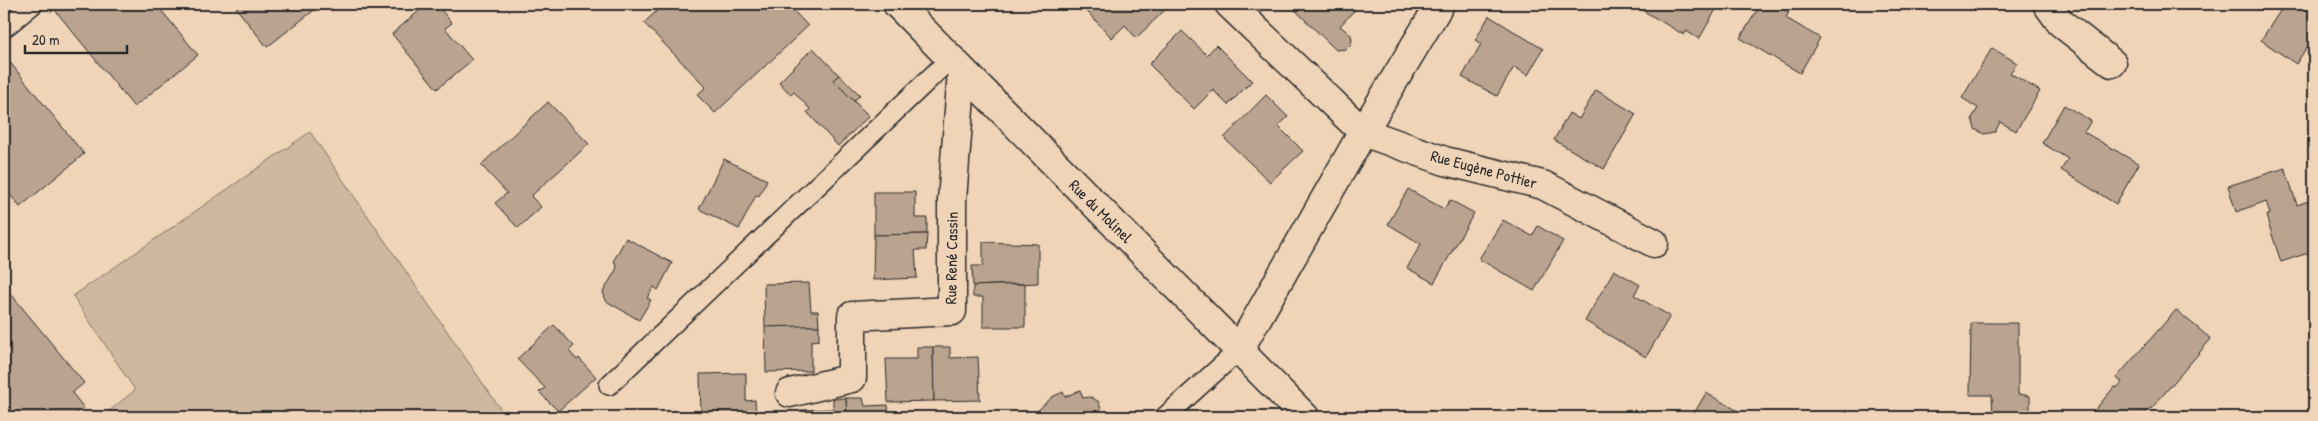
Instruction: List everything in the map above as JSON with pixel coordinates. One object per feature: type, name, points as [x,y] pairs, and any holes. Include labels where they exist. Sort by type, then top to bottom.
[{"type":"street","name":"Rue du Molinel","points":[[897,4],[1305,417]]},
{"type":"street","name":"Rue Eugène Pottier","points":[[1229,4],[1363,132],[1445,161],[1543,185],[1654,243]]},
{"type":"street","points":[[1239,350],[1363,132],[1440,4]]},
{"type":"street","points":[[2047,4],[2061,23],[2112,63]]},
{"type":"street","name":"Rue René Cassin","points":[[790,393],[852,378],[852,316],[952,311],[952,200],[956,65]]},
{"type":"lane","points":[[4,28],[33,4]]},
{"type":"lane","points":[[609,385],[956,65]]},
{"type":"lane","points":[[1165,417],[1239,350]]},
{"type":"shaded area","points":[[310,132],[506,417],[102,417],[135,390],[73,296]]},
{"type":"building","points":[[60,4],[156,4],[198,55],[134,107],[55,10],[50,12]]},
{"type":"building","points":[[241,4],[322,4],[267,47],[236,8]]},
{"type":"building","points":[[427,4],[436,4],[452,23],[445,28],[472,60],[437,89],[392,34]]},
{"type":"building","points":[[664,4],[787,4],[808,26],[715,113],[697,95],[706,87],[644,23]]},
{"type":"building","points":[[1080,4],[1159,4],[1165,10],[1136,38],[1125,25],[1112,38]]},
{"type":"building","points":[[1299,4],[1360,4],[1340,26],[1351,35],[1352,41],[1350,45],[1346,49],[1336,50],[1294,9]]},
{"type":"building","points":[[1645,4],[1714,4],[1718,6],[1699,39],[1686,31],[1684,35],[1642,10]]},
{"type":"building","points":[[1761,4],[1774,4],[1789,12],[1786,18],[1820,38],[1800,73],[1740,38]]},
{"type":"building","points":[[2276,4],[2314,4],[2314,36],[2296,64],[2261,40],[2282,8]]},
{"type":"building","points":[[1489,16],[1543,49],[1528,75],[1514,67],[1497,96],[1462,77],[1481,44],[1475,40]]},
{"type":"building","points":[[1182,31],[1207,55],[1216,45],[1252,81],[1228,105],[1213,90],[1194,109],[1149,64]]},
{"type":"building","points":[[813,48],[839,75],[833,80],[869,116],[838,146],[807,112],[810,109],[794,92],[791,95],[779,82]]},
{"type":"building","points":[[1992,48],[2017,63],[2010,73],[2040,91],[2016,131],[2000,122],[1995,132],[1984,134],[1975,129],[1972,118],[1978,108],[1962,98]]},
{"type":"building","points":[[4,55],[84,154],[20,207],[4,187]]},
{"type":"building","points":[[839,75],[860,95],[854,101],[833,80]]},
{"type":"building","points":[[1596,90],[1636,114],[1604,169],[1554,140],[1569,113],[1579,119]]},
{"type":"building","points":[[1266,95],[1288,117],[1278,126],[1303,151],[1270,182],[1224,138]]},
{"type":"building","points":[[548,102],[589,144],[531,196],[541,207],[518,228],[495,203],[507,193],[481,165]]},
{"type":"building","points":[[2064,105],[2091,121],[2084,132],[2139,164],[2116,204],[2061,170],[2068,159],[2042,143]]},
{"type":"building","points":[[724,159],[767,180],[759,196],[756,195],[739,229],[699,209]]},
{"type":"building","points":[[2285,168],[2297,205],[2314,199],[2314,251],[2281,262],[2266,216],[2270,214],[2266,201],[2236,212],[2228,186]]},
{"type":"building","points":[[1408,189],[1444,209],[1450,200],[1474,213],[1434,283],[1407,268],[1421,244],[1388,224]]},
{"type":"building","points":[[874,192],[915,192],[915,218],[927,218],[927,234],[874,235]]},
{"type":"building","points":[[1503,220],[1532,236],[1538,226],[1563,241],[1534,291],[1479,259]]},
{"type":"building","points":[[927,234],[926,250],[915,250],[917,278],[873,280],[874,235]]},
{"type":"building","points":[[626,238],[672,263],[658,290],[654,287],[647,298],[651,300],[639,320],[606,301],[603,292],[617,268],[614,260]]},
{"type":"building","points":[[983,242],[1038,244],[1038,283],[973,286],[972,266],[983,266]]},
{"type":"building","points":[[1614,270],[1640,285],[1634,295],[1670,316],[1646,357],[1585,321]]},
{"type":"building","points":[[809,283],[811,311],[818,311],[819,326],[765,327],[764,284]]},
{"type":"building","points":[[1025,284],[1025,327],[983,327],[983,297],[973,297],[973,286]]},
{"type":"building","points":[[11,294],[84,383],[72,393],[84,408],[72,417],[4,417],[4,300]]},
{"type":"building","points":[[2176,310],[2211,339],[2151,409],[2141,417],[2089,417],[2115,386],[2117,388],[2122,382],[2116,378]]},
{"type":"building","points":[[1971,323],[2018,323],[2018,394],[2030,396],[2030,417],[1993,417],[1992,395],[1970,395]]},
{"type":"building","points":[[554,325],[574,346],[569,351],[577,360],[579,358],[596,377],[558,411],[539,392],[545,388],[517,359]]},
{"type":"building","points":[[819,326],[819,340],[811,341],[811,371],[766,372],[765,327]]},
{"type":"building","points":[[917,347],[933,347],[934,401],[888,402],[886,359],[917,359]]},
{"type":"building","points":[[933,347],[950,347],[950,358],[978,357],[980,400],[934,401]]},
{"type":"building","points":[[746,373],[746,401],[755,400],[756,416],[701,417],[700,374]]},
{"type":"building","points":[[1080,390],[1083,398],[1091,397],[1099,402],[1101,410],[1097,417],[1031,417],[1052,397],[1063,392],[1065,397]]},
{"type":"building","points":[[1706,393],[1749,417],[1692,417]]},
{"type":"building","points":[[846,398],[847,417],[802,417],[801,410],[833,409],[833,399]]},
{"type":"building","points":[[846,398],[863,398],[865,406],[888,405],[889,417],[847,417]]},
{"type":"building","points":[[1430,410],[1437,417],[1422,417]]},
{"type":"building","points":[[756,416],[756,417],[703,417]]}]
